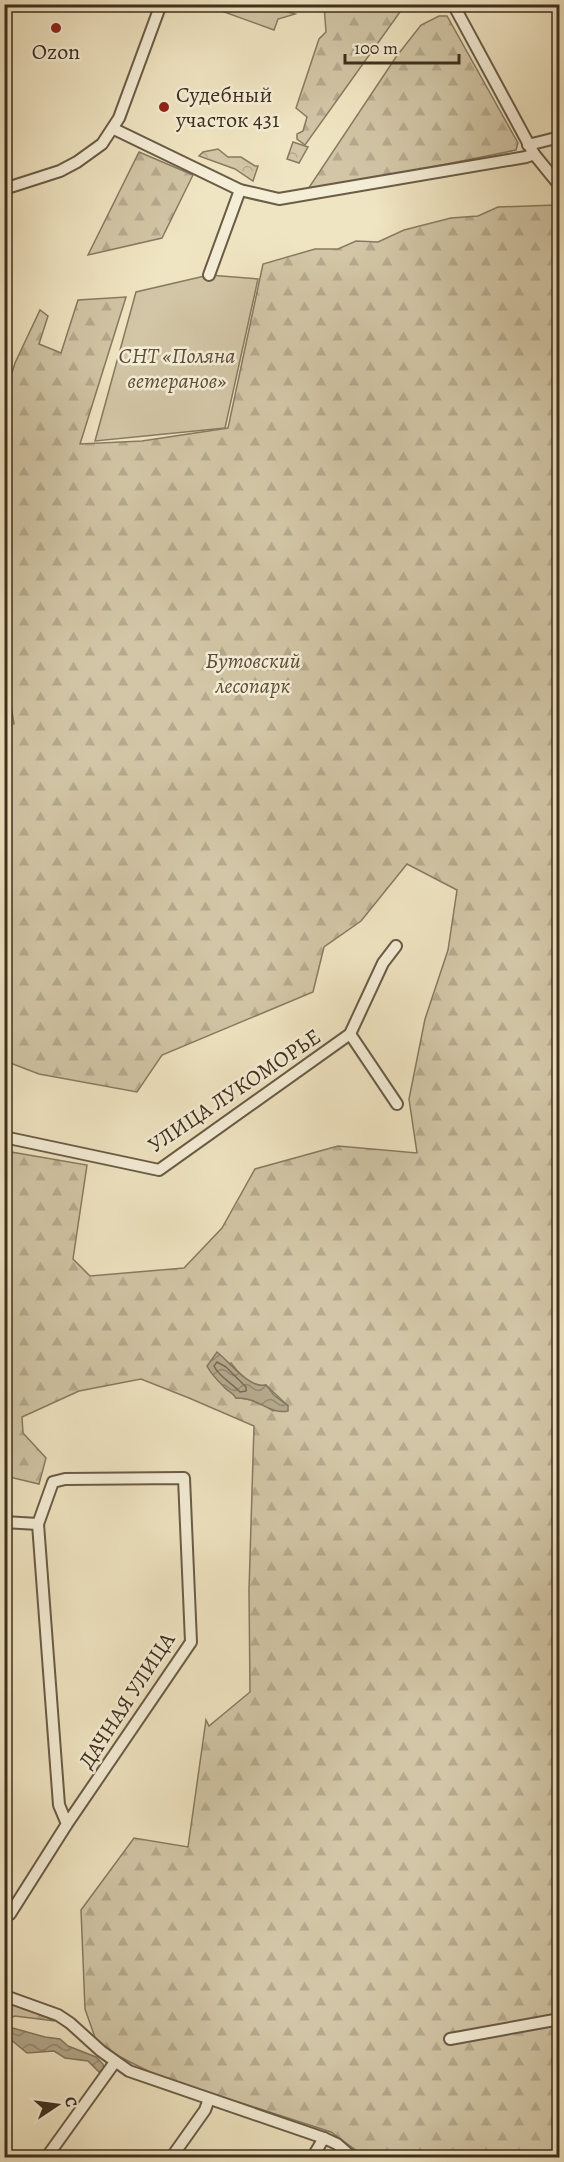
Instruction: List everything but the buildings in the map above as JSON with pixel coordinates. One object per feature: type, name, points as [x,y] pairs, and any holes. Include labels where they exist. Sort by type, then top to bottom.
[{"type":"street","points":[[4,189],[60,171],[102,144],[114,129],[161,4]]},
{"type":"street","points":[[453,4],[531,149],[560,186]]},
{"type":"street","points":[[114,129],[240,190],[279,199],[526,157],[531,149],[560,137]]},
{"type":"street","points":[[209,275],[240,190]]},
{"type":"street","name":"УЛИЦА ЛУКОМОРЬЕ","points":[[4,1137],[159,1170],[350,1034],[383,963],[396,946]]},
{"type":"street","points":[[350,1034],[397,1104]]},
{"type":"street","name":"ДАЧНАЯ УЛИЦА","points":[[4,1916],[10,1914],[67,1824],[191,1642],[184,1478],[64,1479],[53,1482],[38,1524],[59,1805],[67,1824]]},
{"type":"street","points":[[4,1522],[38,1524]]},
{"type":"street","points":[[4,1993],[8,1997],[58,2015],[129,2071],[324,2138],[337,2144],[353,2157]]},
{"type":"street","points":[[450,2039],[560,2019]]},
{"type":"street","points":[[46,2157],[115,2062]]},
{"type":"street","points":[[171,2157],[205,2110],[209,2098]]},
{"type":"street","points":[[312,2157],[324,2138]]},
{"type":"green space","points":[[205,5],[265,5],[295,14],[278,19],[274,30]]},
{"type":"green space","points":[[324,5],[405,5],[305,145],[297,139],[297,134],[303,131],[307,117],[296,108],[319,39],[326,32]]},
{"type":"green space","points":[[439,16],[447,16],[518,143],[516,150],[353,183],[308,189],[396,57],[421,25]]},
{"type":"green space","points":[[293,142],[308,147],[299,163],[287,159]]},
{"type":"green space","points":[[218,149],[228,157],[241,157],[258,166],[253,181],[235,169],[199,156],[203,152]]},
{"type":"green space","points":[[139,152],[193,175],[162,238],[88,255]]},
{"type":"green space","name":"Бутовский лесопарк","points":[[556,205],[560,210],[559,2157],[365,2157],[331,2132],[158,2076],[98,2046],[85,2009],[81,1910],[134,1838],[188,1847],[206,1720],[209,1726],[250,1692],[249,1590],[254,1426],[141,1379],[79,1391],[22,1417],[23,1433],[46,1458],[39,1484],[5,1476],[5,1151],[87,1165],[73,1259],[90,1276],[184,1268],[222,1228],[255,1169],[338,1146],[417,1153],[409,1099],[425,1019],[448,950],[457,890],[407,864],[361,921],[324,947],[313,992],[162,1055],[137,1092],[39,1074],[5,1061],[4,726],[14,724],[4,662],[4,398],[15,363],[40,310],[48,316],[39,344],[61,353],[78,300],[126,297],[80,444],[142,441],[228,428],[263,264],[315,249],[338,249],[356,241],[378,242],[404,230],[451,218],[478,216],[498,207]],"holes":[[[231,1363],[242,1376],[256,1384],[266,1385],[288,1406],[273,1411],[256,1402],[236,1398],[220,1381]]]},
{"type":"green space","name":"СНТ «Поляна ветеранов»","points":[[209,275],[258,279],[225,428],[95,441],[136,292]]},
{"type":"green space","points":[[5,2000],[55,2021],[15,2016],[5,2020]]},
{"type":"water","points":[[217,1352],[246,1379],[253,1383],[266,1385],[288,1406],[288,1411],[275,1411],[251,1400],[236,1398],[217,1380],[207,1366]]},
{"type":"water","points":[[9,2027],[60,2039],[68,2046],[96,2057],[103,2064],[104,2069],[99,2072],[88,2061],[65,2058],[54,2051],[27,2053],[10,2039],[5,2040],[4,2028]]},
{"type":"place","name":"Ozon","points":[[56,28]]},
{"type":"place","name":"Судебный участок 431","points":[[164,107]]}]
